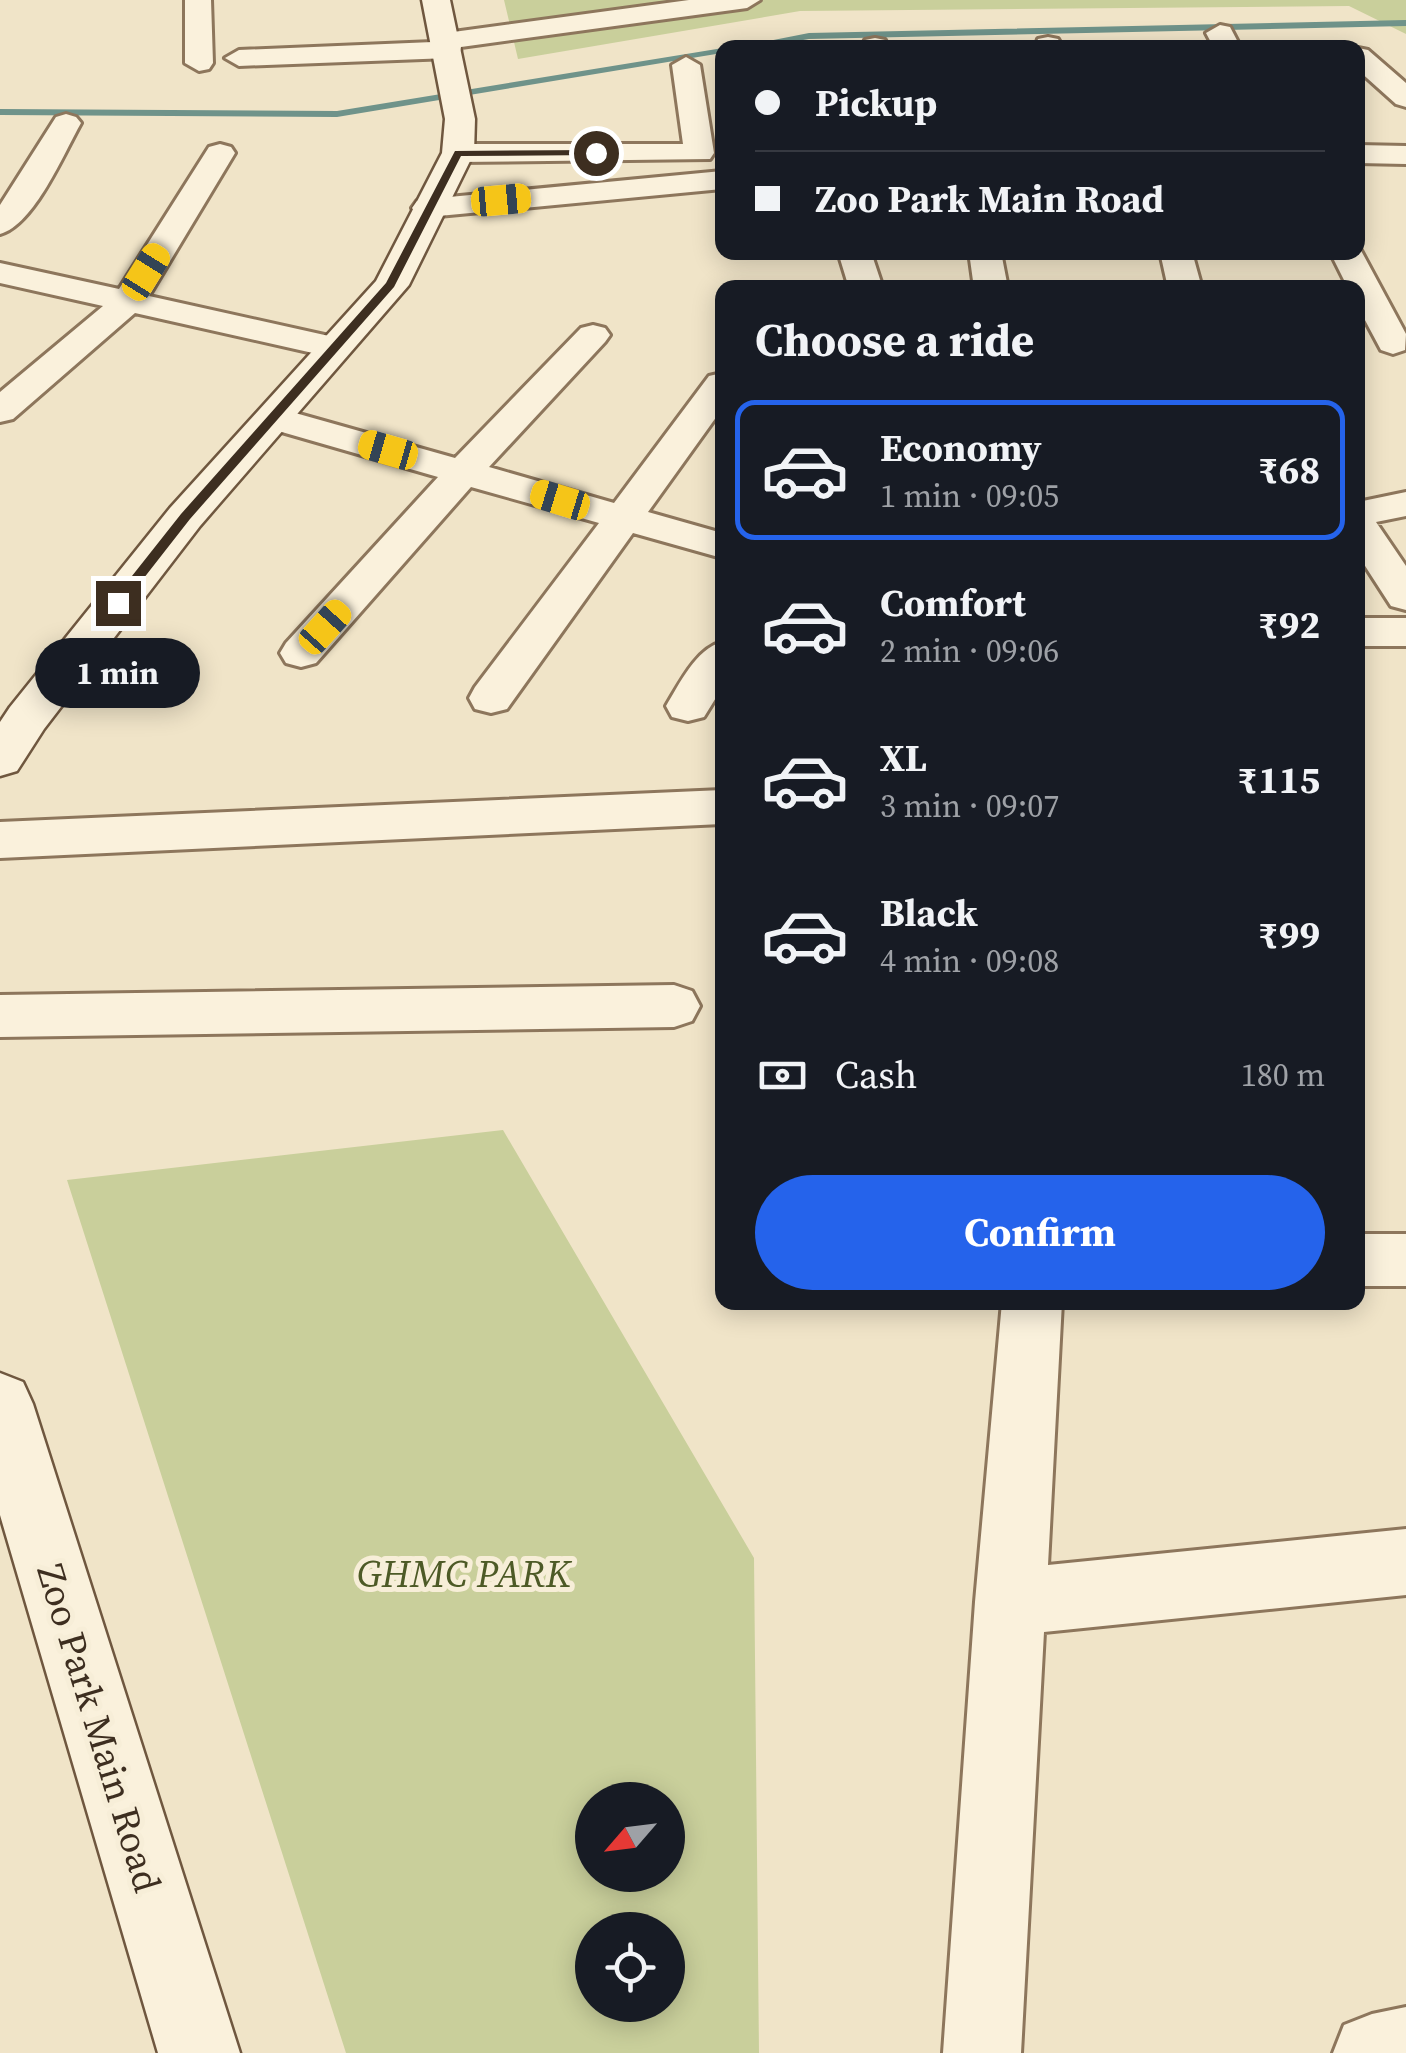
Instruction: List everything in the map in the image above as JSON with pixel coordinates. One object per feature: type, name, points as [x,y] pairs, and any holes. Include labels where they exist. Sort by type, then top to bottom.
[{"type":"main road","points":[[0,759],[14,714],[391,284],[428,208],[457,120],[447,45],[436,0]]},
{"type":"main road","name":"Zoo Park Main Road","points":[[0,1404],[198,2053]]},
{"type":"street","points":[[198,0],[199,63]]},
{"type":"street","points":[[239,58],[447,45],[747,0]]},
{"type":"street","points":[[1365,63],[1406,98]]},
{"type":"street","points":[[457,120],[711,152],[686,65]]},
{"type":"street","points":[[0,224],[12,194],[66,123]]},
{"type":"street","points":[[0,411],[128,302],[220,153]]},
{"type":"street","points":[[1365,154],[1406,155]]},
{"type":"street","points":[[428,208],[715,181]]},
{"type":"street","points":[[0,273],[336,347]]},
{"type":"street","points":[[1365,284],[1400,343]]},
{"type":"street","points":[[302,653],[465,470],[593,336]]},
{"type":"street","points":[[1365,343],[1400,343]]},
{"type":"street","points":[[492,698],[715,394]]},
{"type":"street","points":[[274,418],[715,544]]},
{"type":"street","points":[[1365,513],[1406,504]]},
{"type":"street","points":[[1365,536],[1406,597]]},
{"type":"street","points":[[1365,632],[1406,632]]},
{"type":"street","points":[[688,706],[715,666]]},
{"type":"street","points":[[0,840],[715,808]]},
{"type":"street","points":[[0,1016],[674,1006]]},
{"type":"street","points":[[1365,1260],[1406,1260]]},
{"type":"street","points":[[982,2053],[1031,1310]]},
{"type":"street","points":[[1009,1602],[1406,1562]]},
{"type":"street","points":[[1372,2053],[1406,2046]]},
{"type":"green space","points":[[504,0],[1406,0],[1406,34],[1349,6],[800,11],[518,59]]},
{"type":"green space","name":"GHMC PARK","points":[[503,1130],[754,1558],[759,2053],[346,2053],[67,1180]]},
{"type":"waterway","points":[[785,40],[809,36],[1406,23]]},
{"type":"waterway","points":[[0,112],[337,114],[715,51]]},
{"type":"route","points":[[118,603],[185,517],[391,284],[458,153],[596,153]]}]
